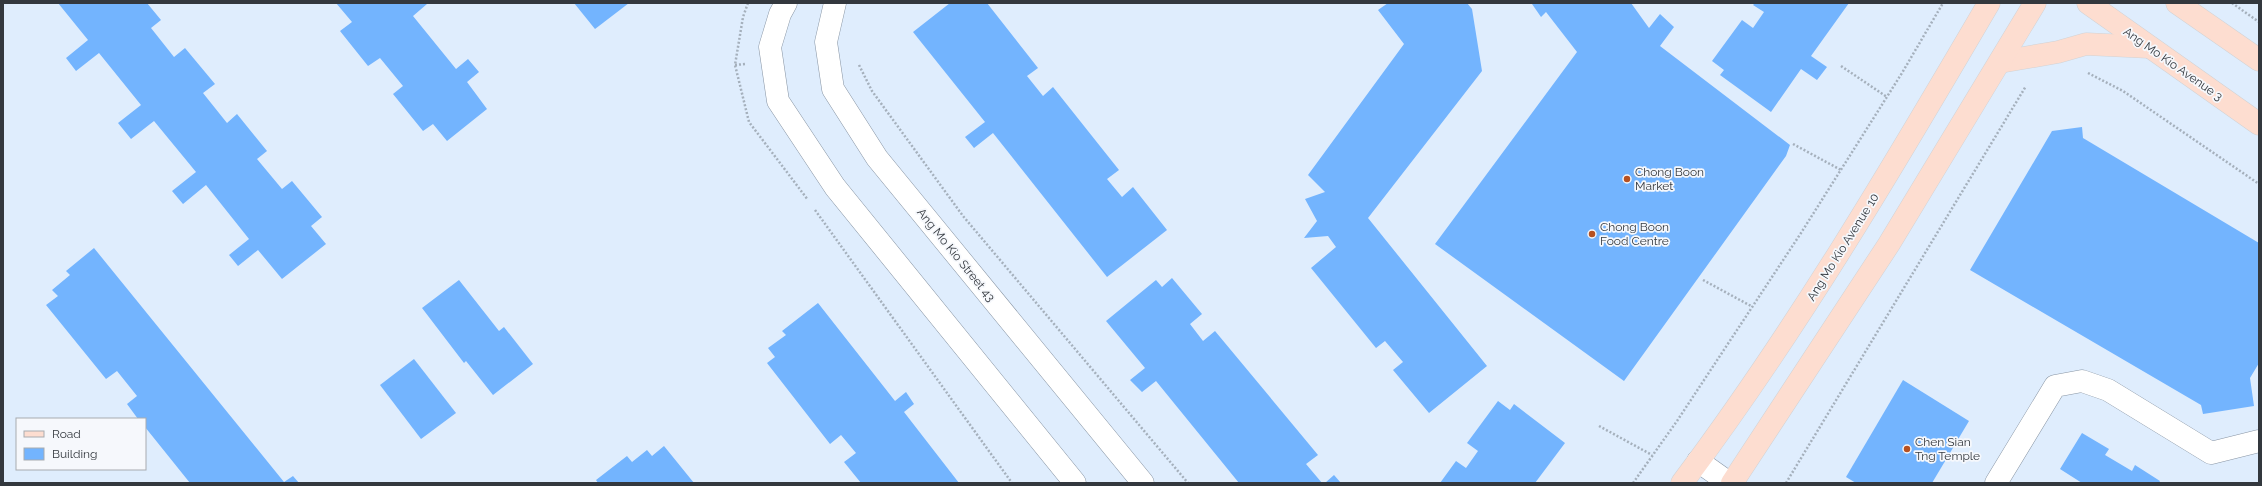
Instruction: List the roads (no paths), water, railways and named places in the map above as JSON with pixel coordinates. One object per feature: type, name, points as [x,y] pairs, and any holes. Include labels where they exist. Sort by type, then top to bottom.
[{"type":"main road","name":"Ang Mo Kio Avenue 10","points":[[1682,483],[1792,329],[1890,172],[1989,3]]},
{"type":"main road","points":[[1730,483],[1889,244],[2035,3]]},
{"type":"main road","name":"Ang Mo Kio Avenue 3","points":[[2088,3],[2259,124]]},
{"type":"main road","points":[[2177,3],[2259,60]]},
{"type":"main road","points":[[2000,62],[2058,52],[2086,44],[2149,47]]},
{"type":"street","points":[[786,3],[780,14],[770,47],[778,101],[835,187],[1075,483]]},
{"type":"street","name":"Ang Mo Kio Street 43","points":[[835,3],[826,42],[833,89],[873,152],[1143,483]]},
{"type":"street","points":[[1996,483],[2055,386],[2082,381],[2108,390],[2211,453],[2259,441]]},
{"type":"street","points":[[1698,461],[1730,483]]},
{"type":"place","name":"Chong Boon Market","points":[[1627,179]]},
{"type":"place","name":"Chong Boon Food Centre","points":[[1592,234]]},
{"type":"place","name":"Chen Sian Tng Temple","points":[[1907,449]]}]
